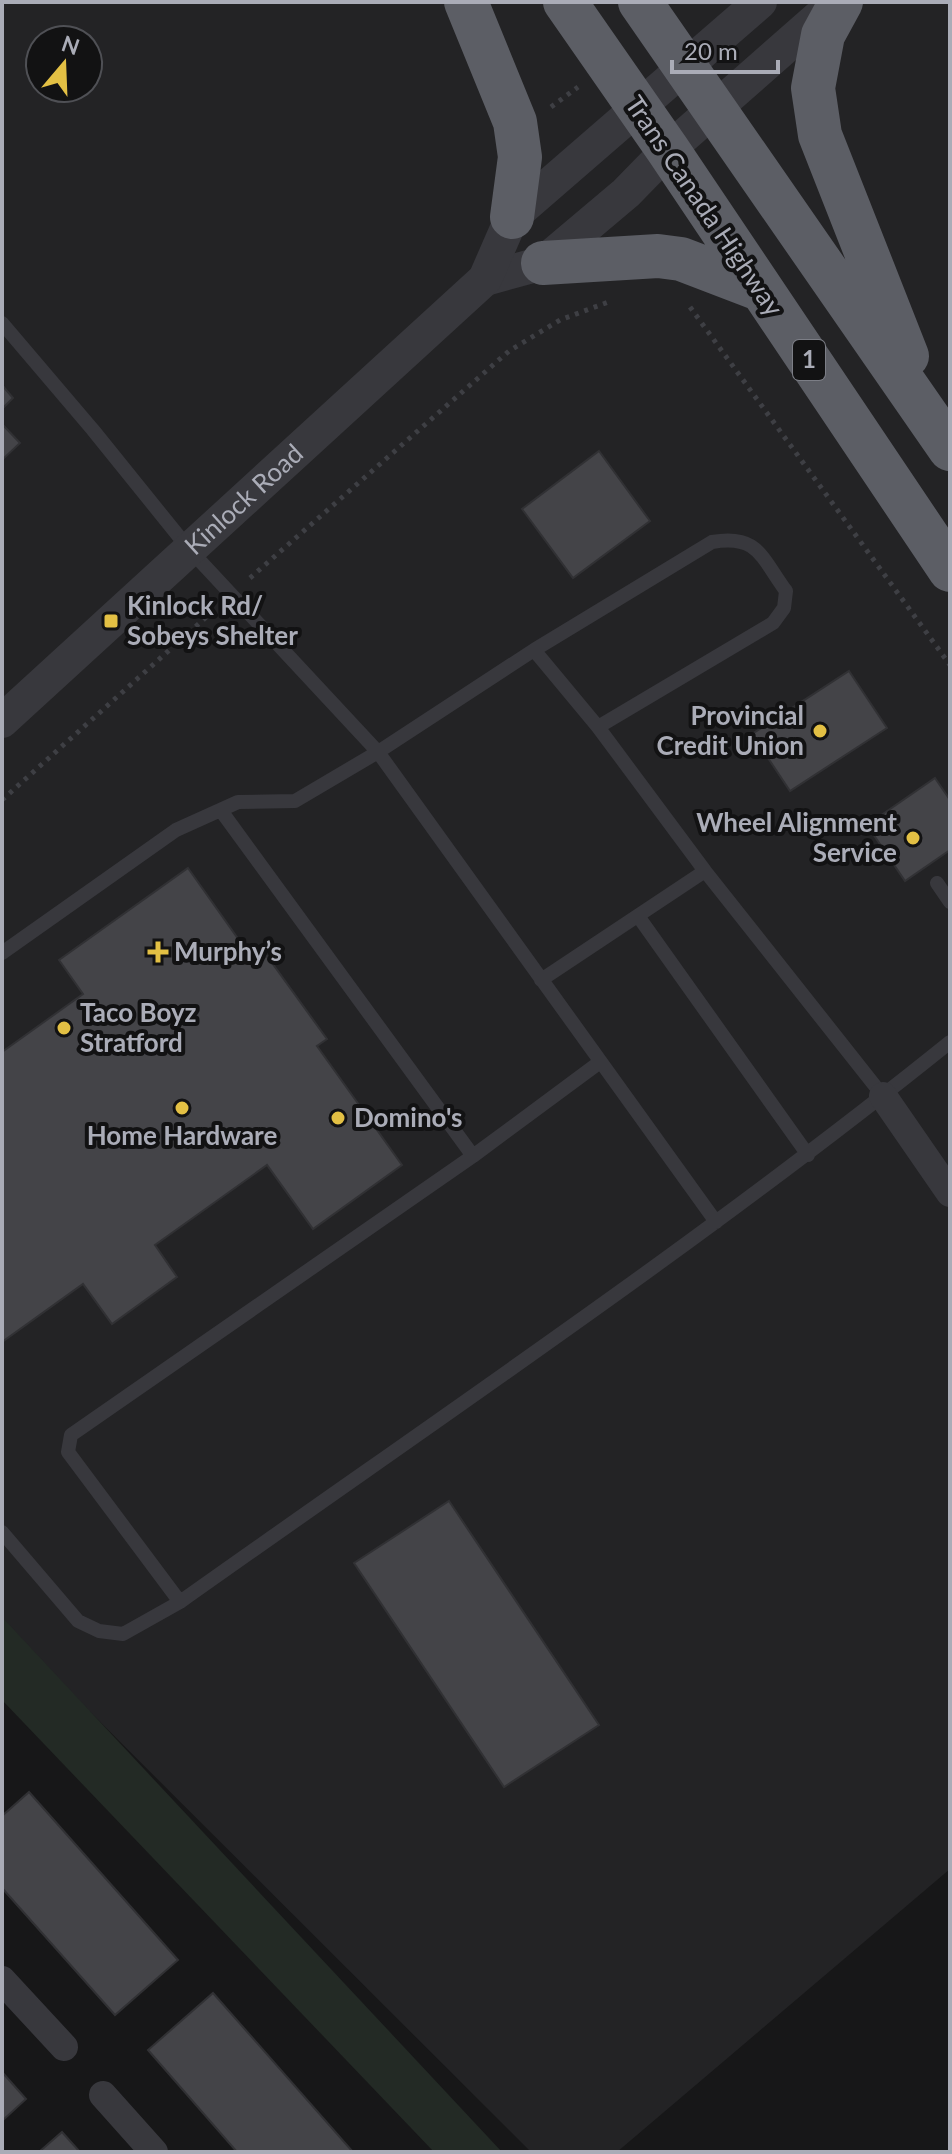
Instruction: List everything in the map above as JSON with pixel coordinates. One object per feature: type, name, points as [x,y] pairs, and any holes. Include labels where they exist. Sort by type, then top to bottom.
[{"type":"highway","points":[[466,2],[515,122],[520,157],[512,217]]},
{"type":"highway","name":"Trans Canada Highway","points":[[565,2],[950,570]]},
{"type":"highway","points":[[640,2],[942,437]]},
{"type":"highway","points":[[839,2],[823,35],[813,88],[820,135],[942,437]]},
{"type":"highway","points":[[543,263],[658,256],[681,259],[762,290]]},
{"type":"street","name":"Kinlock Road","points":[[2,721],[485,279],[512,217],[760,2]]},
{"type":"street","name":"Kinlock Road","points":[[485,279],[543,263],[839,2]]},
{"type":"street","points":[[883,1096],[950,1193]]},
{"type":"street","points":[[2,1980],[64,2047]]},
{"type":"street","points":[[103,2095],[154,2152]]},
{"type":"lane","points":[[2,323],[189,549],[378,752],[716,1222]]},
{"type":"lane","points":[[2,953],[176,830],[222,812],[238,802],[295,801],[712,542],[735,538],[753,545],[786,591],[784,608],[773,623],[598,727]]},
{"type":"lane","points":[[534,650],[598,727],[705,871],[883,1096]]},
{"type":"lane","points":[[222,812],[473,1156]]},
{"type":"lane","points":[[541,980],[705,871]]},
{"type":"lane","points":[[937,883],[950,902]]},
{"type":"lane","points":[[638,916],[808,1155]]},
{"type":"lane","points":[[2,1532],[78,1621],[99,1631],[123,1634],[180,1602],[716,1222],[808,1155],[950,1042]]},
{"type":"lane","points":[[180,1602],[68,1452],[71,1435],[473,1156],[600,1062]]},
{"type":"path","points":[[540,115],[588,79]]},
{"type":"path","points":[[658,256],[686,301],[950,665]]},
{"type":"path","points":[[2,800],[509,351],[560,320],[624,299]]},
{"type":"shaded area","points":[[2,2],[950,2],[950,1869],[617,2152],[531,2152],[2,1624]]},
{"type":"shaded area","points":[[2,1617],[502,2152],[434,2152],[2,1700]]},
{"type":"building","points":[[2,385],[13,398],[2,409]]},
{"type":"building","points":[[2,424],[20,443],[2,460]]},
{"type":"building","points":[[599,451],[650,521],[573,578],[522,509]]},
{"type":"building","name":"Provincial Credit Union","points":[[849,671],[887,728],[790,791],[752,734]]},
{"type":"building","name":"Wheel Alignment Service","points":[[935,778],[950,800],[950,850],[905,881],[867,825]]},
{"type":"building","name":"Home Hardware","points":[[188,868],[256,964],[267,956],[327,1039],[317,1046],[402,1165],[313,1229],[267,1165],[155,1245],[177,1277],[112,1324],[83,1284],[2,1342],[2,1052],[83,994],[59,960]]},
{"type":"building","points":[[449,1501],[599,1725],[504,1787],[354,1563]]},
{"type":"building","points":[[29,1792],[178,1960],[115,2015],[2,1888],[2,1816]]},
{"type":"building","points":[[213,1993],[353,2152],[237,2152],[148,2050]]},
{"type":"building","points":[[2,2072],[26,2099],[2,2121]]},
{"type":"building","points":[[62,2132],[80,2152],[39,2152]]},
{"type":"place","name":"Kinlock Rd/ Sobeys Shelter","points":[[111,621]]},
{"type":"place","name":"Provincial Credit Union","points":[[820,731]]},
{"type":"place","name":"Wheel Alignment Service","points":[[913,838]]},
{"type":"place","name":"Murphy’s","points":[[158,952]]},
{"type":"place","name":"Taco Boyz Stratford","points":[[64,1028]]},
{"type":"place","name":"Home Hardware","points":[[182,1108]]},
{"type":"place","name":"Domino's","points":[[338,1118]]}]
